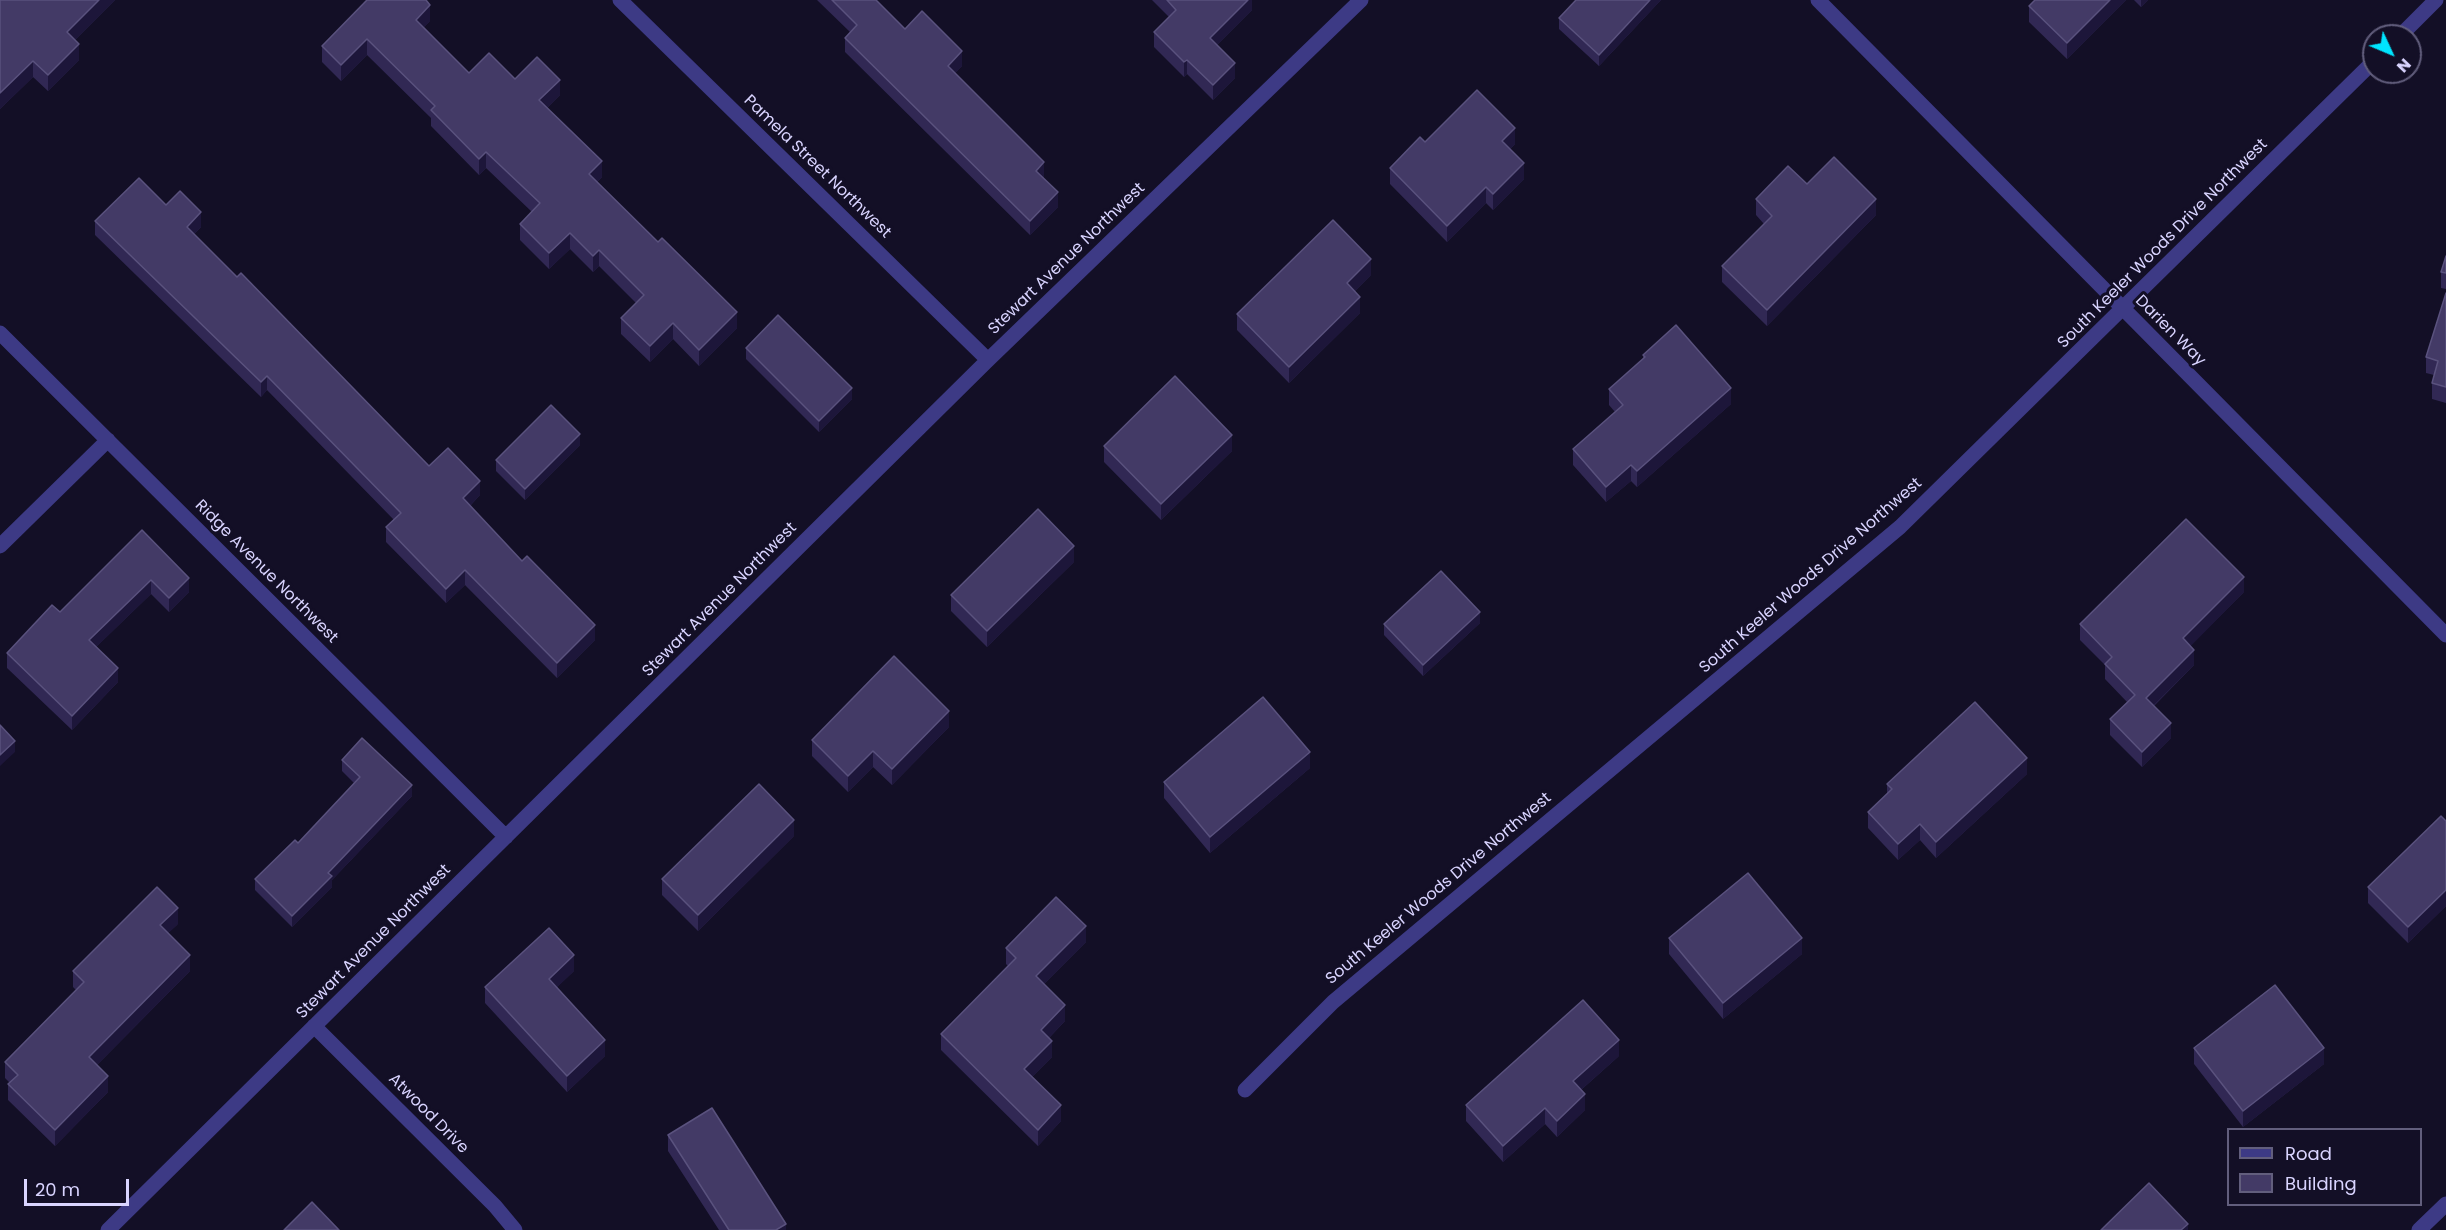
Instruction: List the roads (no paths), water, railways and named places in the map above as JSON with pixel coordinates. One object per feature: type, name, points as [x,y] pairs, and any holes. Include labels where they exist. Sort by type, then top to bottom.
[{"type":"street","name":"Pamela Street Northwest","points":[[620,0],[988,360]]},
{"type":"street","name":"Stewart Avenue Northwest","points":[[108,1230],[988,360],[1361,0]]},
{"type":"street","name":"Darien Way","points":[[1818,0],[2446,635]]},
{"type":"street","points":[[2412,24],[2436,0]]},
{"type":"street","name":"South Keeler Woods Drive Northwest","points":[[1245,1090],[1333,1002],[1900,527],[2362,73]]},
{"type":"street","name":"Ridge Avenue Northwest","points":[[0,333],[506,837]]},
{"type":"street","points":[[0,546],[108,440]]},
{"type":"street","name":"Atwood Drive","points":[[314,1026],[495,1206],[515,1230]]},
{"type":"street","points":[[2419,1230],[2446,1204]]}]
